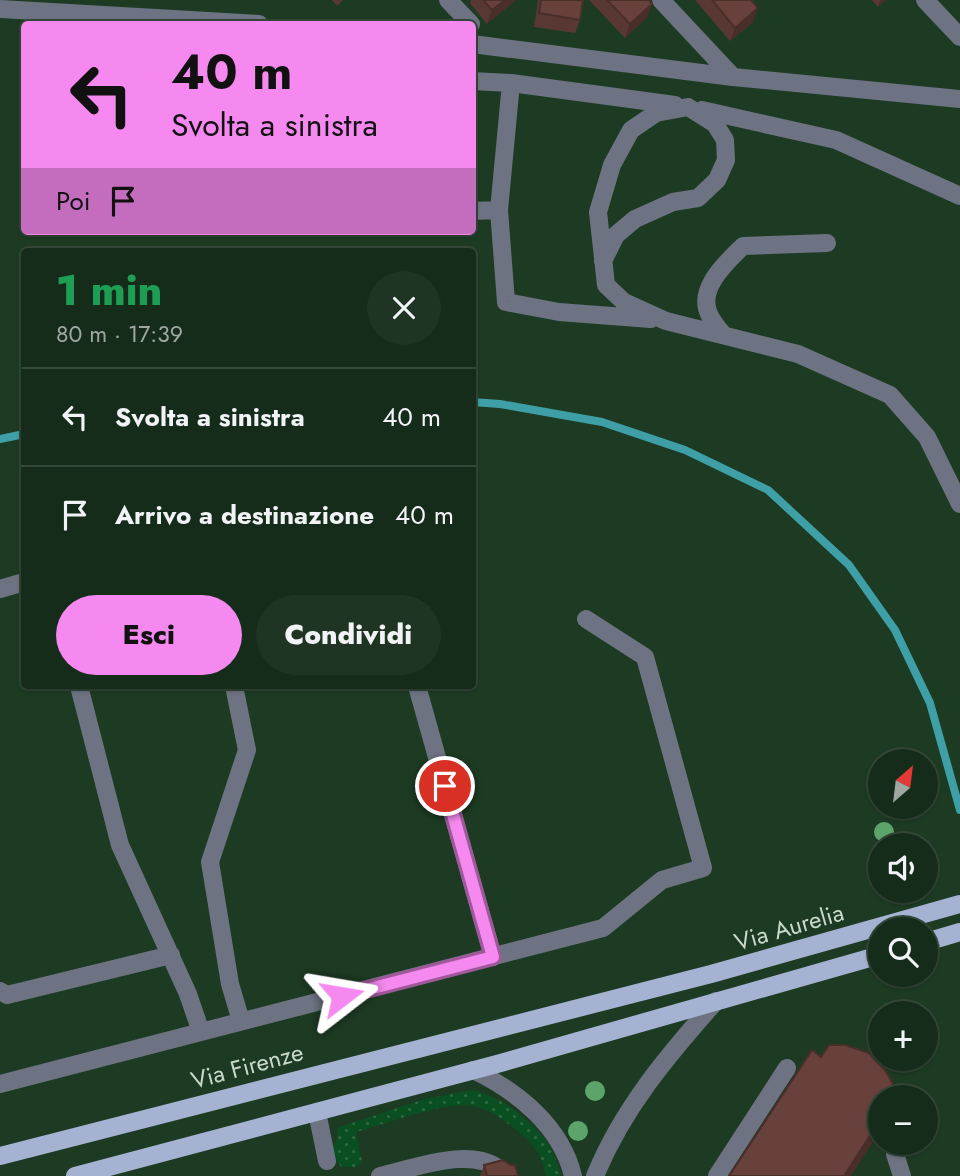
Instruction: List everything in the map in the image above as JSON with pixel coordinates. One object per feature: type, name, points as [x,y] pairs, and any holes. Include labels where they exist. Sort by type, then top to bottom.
[{"type":"main road","name":"Via Aurelia","points":[[711,974],[960,904]]},
{"type":"main road","points":[[938,938],[960,932]]},
{"type":"main road","name":"Via Aurelia","points":[[716,1001],[868,958]]},
{"type":"main road","name":"Via Firenze","points":[[0,1156],[711,974]]},
{"type":"main road","points":[[75,1176],[473,1070],[716,1001]]},
{"type":"street","points":[[448,0],[467,21]]},
{"type":"street","points":[[662,0],[733,76]]},
{"type":"street","points":[[925,0],[960,37]]},
{"type":"street","points":[[0,9],[207,21]]},
{"type":"street","points":[[476,30],[491,47]]},
{"type":"street","points":[[476,45],[733,76],[960,99]]},
{"type":"street","points":[[476,81],[511,83],[688,107],[836,140],[960,196]]},
{"type":"street","points":[[511,83],[499,210],[506,302],[559,312],[666,321],[798,354],[890,395],[927,437],[960,504]]},
{"type":"street","points":[[603,261],[616,235],[635,219],[673,202],[698,198],[717,180],[726,160],[725,140],[715,124],[688,107],[656,113],[631,130],[612,165],[598,212],[603,261],[606,285],[624,302],[666,321]]},
{"type":"street","points":[[476,211],[499,210]]},
{"type":"street","points":[[722,333],[708,312],[707,290],[723,267],[743,246],[827,243]]},
{"type":"street","points":[[0,589],[21,583]]},
{"type":"street","name":"Via Firenze","points":[[0,1084],[603,928],[662,880],[703,868],[645,657],[586,619]]},
{"type":"street","points":[[80,689],[120,845],[188,994],[201,1032]]},
{"type":"street","points":[[234,689],[247,750],[210,862],[230,984],[241,1021]]},
{"type":"street","points":[[418,689],[493,957]]},
{"type":"street","points":[[0,991],[7,995],[171,955]]},
{"type":"street","points":[[595,1176],[627,1111],[660,1065],[716,1001]]},
{"type":"street","points":[[717,1176],[787,1068]]},
{"type":"street","points":[[473,1070],[515,1094],[540,1118],[564,1151],[572,1176]]},
{"type":"street","points":[[317,1112],[327,1161]]},
{"type":"street","points":[[895,1155],[902,1176]]},
{"type":"street","points":[[380,1176],[458,1158],[472,1158],[491,1164],[506,1176]]},
{"type":"green space","points":[[472,1090],[500,1101],[528,1121],[550,1147],[560,1176],[546,1176],[542,1160],[535,1149],[514,1128],[489,1111],[472,1106],[430,1110],[356,1132],[362,1161],[357,1167],[341,1167],[331,1151],[338,1137],[337,1128],[425,1099]]},
{"type":"building","points":[[483,0],[505,0],[492,10]]},
{"type":"building","points":[[541,0],[583,0],[580,20],[539,13]]},
{"type":"building","points":[[607,0],[649,0],[652,4],[630,24]]},
{"type":"building","points":[[712,0],[751,0],[758,8],[735,28]]},
{"type":"building","points":[[829,1045],[845,1045],[868,1053],[868,1071],[886,1071],[893,1084],[868,1085],[868,1139],[844,1176],[729,1176],[812,1050],[821,1057]]},
{"type":"building","points":[[503,1160],[515,1165],[518,1176],[487,1176],[484,1165]]},
{"type":"waterway","points":[[476,402],[602,422],[685,450],[768,490],[849,565],[895,630],[930,703],[960,810]]},
{"type":"waterway","points":[[0,439],[21,435]]},
{"type":"route","points":[[342,996],[493,957],[445,786]]}]
